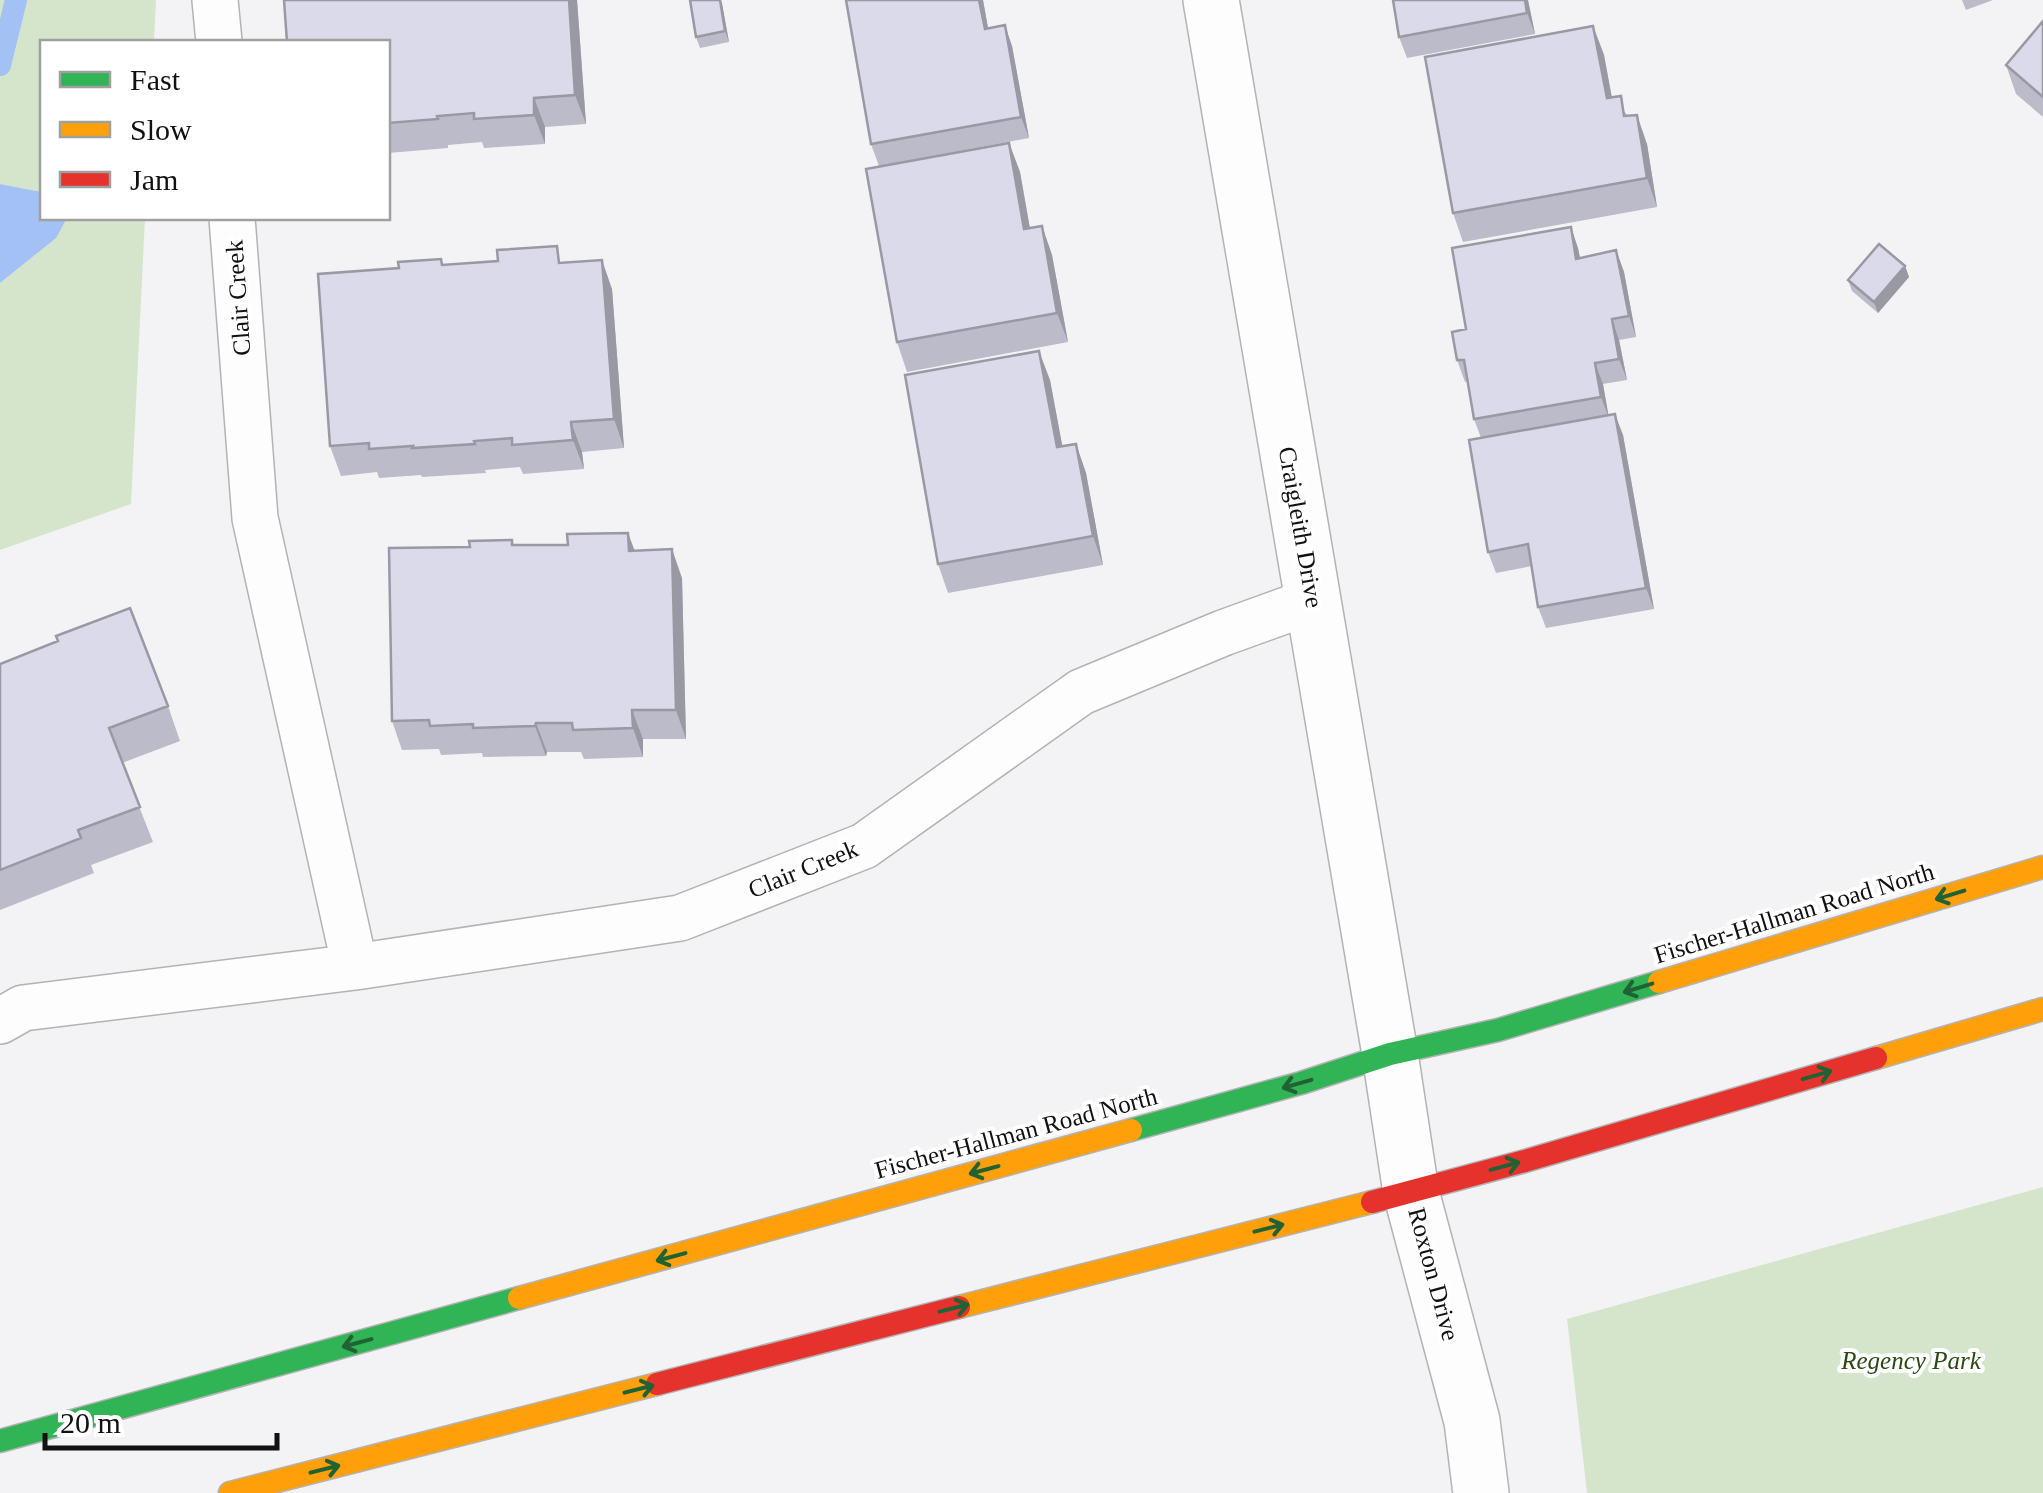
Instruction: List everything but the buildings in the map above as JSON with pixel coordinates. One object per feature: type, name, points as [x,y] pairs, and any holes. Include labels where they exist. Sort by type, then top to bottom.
[{"type":"main road","name":"Fischer-Hallman Road North","points":[[0,1441],[1263,1094],[1390,1054],[1498,1030],[2043,868]]},
{"type":"main road","points":[[230,1493],[1411,1192],[2043,1009]]},
{"type":"street","name":"Craigleith Drive","points":[[1211,0],[1390,1054]]},
{"type":"street","name":"Roxton Drive","points":[[1390,1054],[1411,1192],[1472,1421],[1481,1493]]},
{"type":"lane","points":[[216,0],[219,40]]},
{"type":"lane","name":"Clair Creek","points":[[232,220],[255,518],[354,967]]},
{"type":"lane","name":"Clair Creek","points":[[0,1021],[23,1008],[354,967],[680,918],[864,846],[1082,692],[1224,632],[1314,600]]},
{"type":"green space","points":[[0,0],[156,0],[154,40],[40,40],[40,192],[0,184]]},
{"type":"green space","points":[[66,220],[145,220],[131,504],[0,550],[0,283],[55,238]]},
{"type":"green space","name":"Regency Park","points":[[2043,1187],[2043,1493],[1587,1493],[1567,1319]]},
{"type":"water","points":[[0,184],[40,192],[40,220],[66,220],[56,238],[0,283]]},
{"type":"waterway","name":"Clair Creek","points":[[0,65],[16,0]]},
{"type":"traffic: fast","points":[[1131,1130],[1390,1054],[1498,1030],[1659,982]]},
{"type":"traffic: fast","points":[[0,1441],[519,1298]]},
{"type":"traffic: slow","points":[[1659,982],[2043,867]]},
{"type":"traffic: slow","points":[[1876,1058],[2043,1009]]},
{"type":"traffic: slow","points":[[519,1298],[1131,1130]]},
{"type":"traffic: slow","points":[[959,1307],[1372,1202]]},
{"type":"traffic: slow","points":[[230,1493],[657,1384]]},
{"type":"traffic: jam","points":[[1372,1202],[1876,1058]]},
{"type":"traffic: jam","points":[[657,1384],[959,1307]]}]
